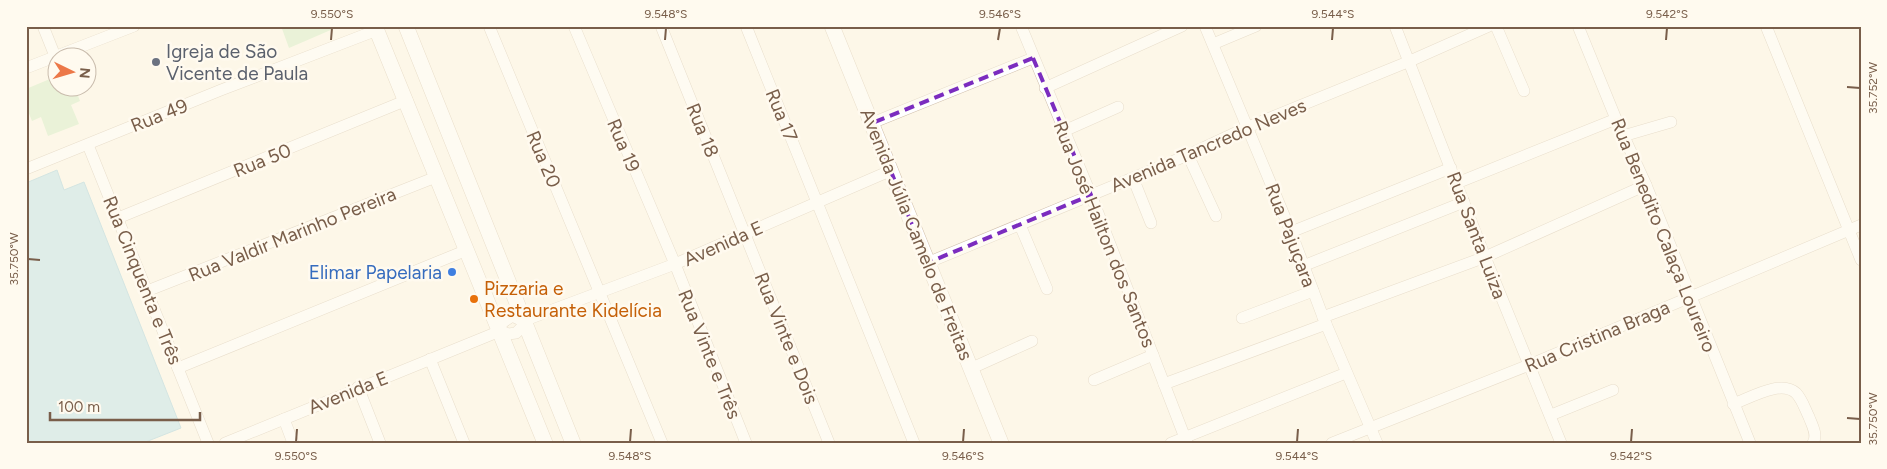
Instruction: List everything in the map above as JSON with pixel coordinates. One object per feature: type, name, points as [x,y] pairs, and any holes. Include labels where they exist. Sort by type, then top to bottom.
[{"type":"street","points":[[43,26],[52,48]]},
{"type":"street","points":[[406,26],[573,443]]},
{"type":"street","name":"Rua 20","points":[[489,26],[662,443]]},
{"type":"street","name":"Rua 19","points":[[574,26],[674,264]]},
{"type":"street","name":"Rua 18","points":[[661,26],[745,233]]},
{"type":"street","name":"Rua 17","points":[[746,26],[914,443]]},
{"type":"street","name":"Avenida Júlia Camelo de Freitas","points":[[832,26],[892,170],[927,263],[972,368],[1001,443]]},
{"type":"street","name":"Rua José Hailton dos Santos","points":[[1021,26],[1045,88],[1091,195],[1186,440]]},
{"type":"street","points":[[1045,88],[1182,26]]},
{"type":"street","name":"Rua Pajuçara","points":[[1205,26],[1291,232],[1346,373],[1377,443]]},
{"type":"street","points":[[1213,44],[1256,26]]},
{"type":"street","name":"Rua Santa Luiza","points":[[1395,26],[1485,257],[1561,443]]},
{"type":"street","name":"Avenida Tancredo Neves","points":[[927,263],[1188,155],[1248,127],[1410,61],[1489,26]]},
{"type":"street","points":[[1496,26],[1524,91]]},
{"type":"street","name":"Rua Benedito Calaça Loureiro","points":[[1578,26],[1623,136],[1646,185],[1750,443]]},
{"type":"street","points":[[1766,26],[1861,260]]},
{"type":"street","points":[[75,48],[127,27]]},
{"type":"street","points":[[376,28],[545,443]]},
{"type":"street","name":"Rua 49","points":[[26,169],[376,28]]},
{"type":"street","points":[[872,123],[1033,58]]},
{"type":"street","points":[[26,68],[48,59]]},
{"type":"street","name":"Rua 50","points":[[118,218],[406,100]]},
{"type":"street","points":[[1064,131],[1118,107]]},
{"type":"street","points":[[1457,183],[1616,119]]},
{"type":"street","points":[[1623,136],[1671,122]]},
{"type":"street","name":"Rua Cinquenta e Três","points":[[88,144],[208,443]]},
{"type":"street","points":[[1188,155],[1216,216]]},
{"type":"street","points":[[1291,232],[1451,168]]},
{"type":"street","name":"Avenida E","points":[[224,443],[500,331],[508,334],[516,333],[522,327],[523,321],[674,264],[817,204],[892,170]]},
{"type":"street","name":"Rua Valdir Marinho Pereira","points":[[147,291],[436,176]]},
{"type":"street","points":[[1133,178],[1151,224]]},
{"type":"street","points":[[1164,384],[1485,257],[1646,185]]},
{"type":"street","points":[[1303,266],[1464,202]]},
{"type":"street","points":[[1020,225],[1047,289]]},
{"type":"street","name":"Rua Cristina Braga","points":[[1332,443],[1529,365],[1861,225]]},
{"type":"street","name":"Rua Vinte e Dois","points":[[745,233],[828,443]]},
{"type":"street","points":[[178,368],[467,250]]},
{"type":"street","name":"Rua Vinte e Três","points":[[674,264],[746,443]]},
{"type":"street","points":[[1242,318],[1313,291]]},
{"type":"street","points":[[972,368],[1032,342]]},
{"type":"street","points":[[1094,380],[1153,355]]},
{"type":"street","points":[[430,359],[464,443]]},
{"type":"street","points":[[1171,443],[1186,440],[1346,373]]},
{"type":"street","points":[[358,388],[380,443]]},
{"type":"street","points":[[1733,404],[1776,388],[1789,388],[1800,397],[1809,417],[1816,434],[1813,443]]},
{"type":"street","points":[[1551,415],[1613,390]]},
{"type":"street","points":[[284,419],[293,443]]},
{"type":"highlighted area","points":[[1033,58],[1091,195],[927,263],[872,123]]},
{"type":"green space","points":[[281,26],[340,26],[289,48]]},
{"type":"green space","points":[[48,80],[48,98],[79,98],[80,101],[71,105],[79,124],[48,136],[41,117],[32,121],[26,106],[26,89]]},
{"type":"water","points":[[57,170],[64,190],[84,182],[181,428],[143,443],[26,443],[26,183]]},
{"type":"place","name":"Igreja de São Vicente de Paula","points":[[156,62]]},
{"type":"place","name":"Elimar Papelaria","points":[[452,272]]},
{"type":"place","name":"Pizzaria e Restaurante Kidelícia","points":[[474,299]]}]
